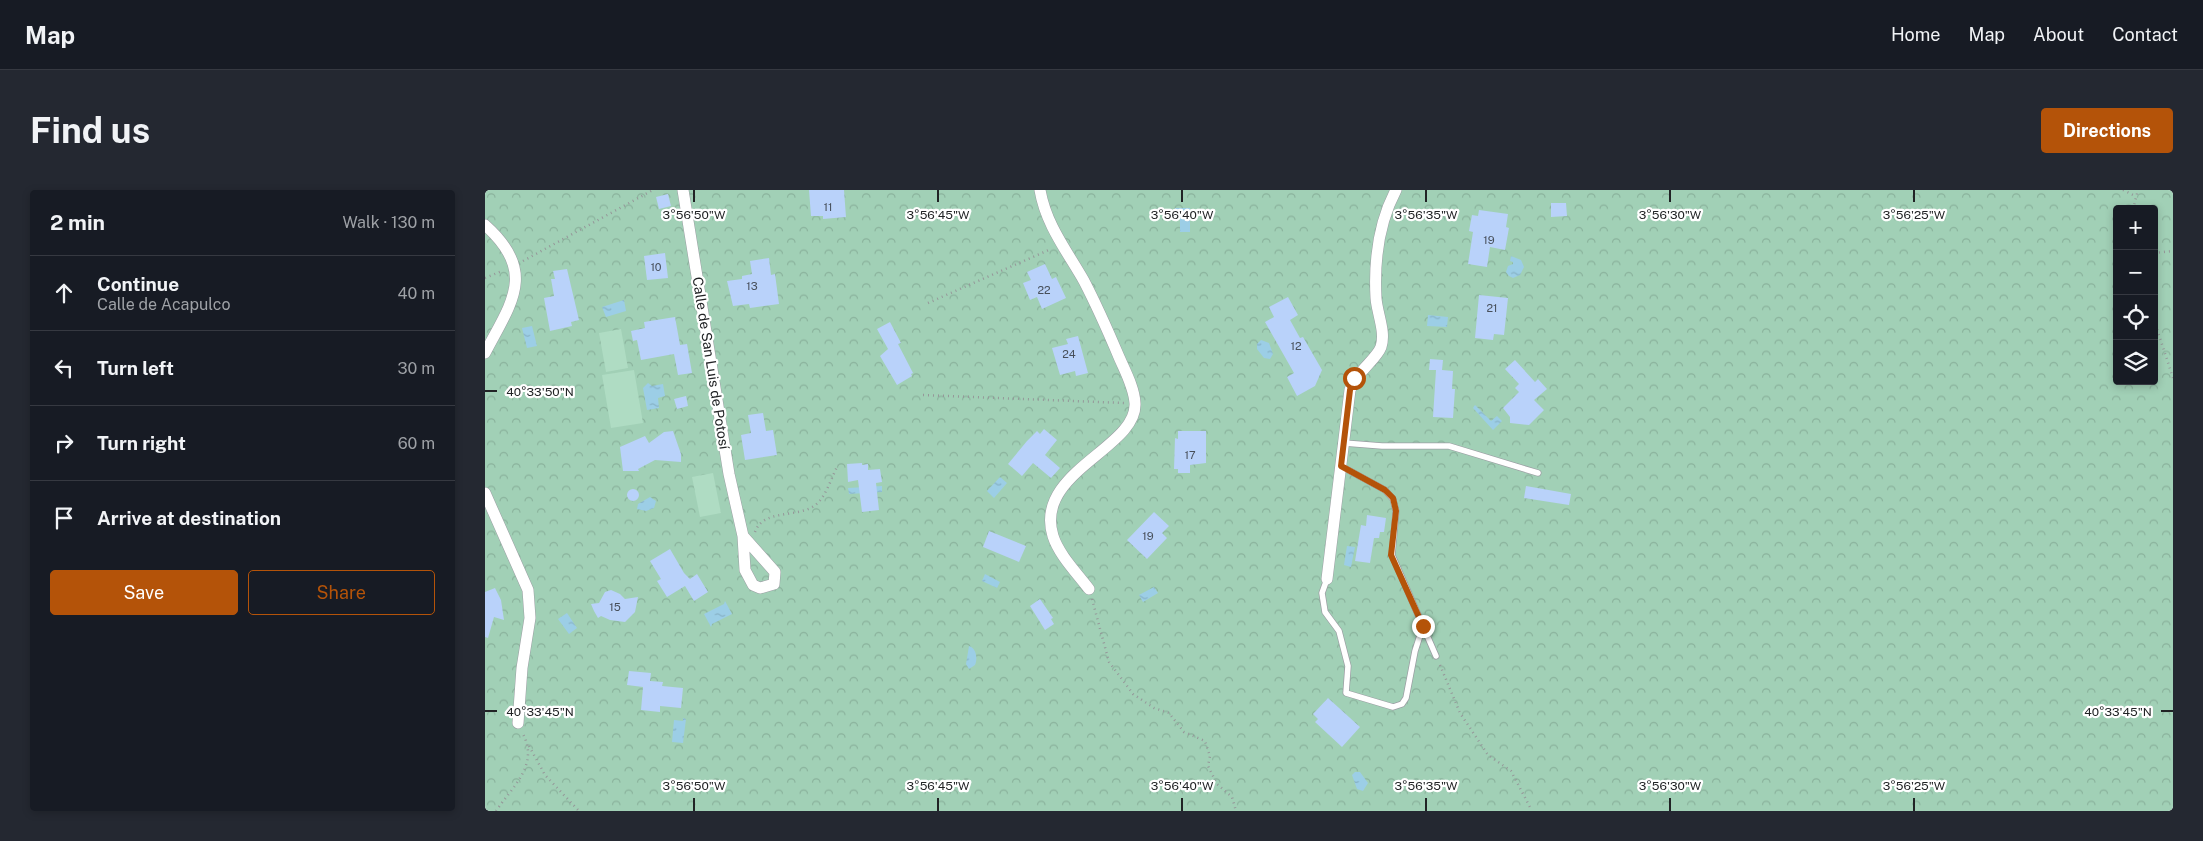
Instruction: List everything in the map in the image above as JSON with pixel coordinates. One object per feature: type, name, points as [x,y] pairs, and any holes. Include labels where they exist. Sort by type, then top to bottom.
[{"type":"street","name":"Calle de San Luis de Potosí","points":[[683,190],[729,474],[743,536],[745,570],[753,585],[760,588],[774,584],[775,572],[743,536]]},
{"type":"street","points":[[1040,190],[1046,217],[1097,306],[1132,388],[1135,403],[1134,416],[1125,429],[1065,484],[1056,496],[1051,509],[1053,536],[1058,548],[1089,589]]},
{"type":"street","points":[[1327,579],[1350,390],[1354,378],[1380,349],[1382,338],[1376,298],[1377,266],[1382,222],[1396,190]]},
{"type":"street","points":[[485,225],[494,233],[514,266],[517,280],[515,294],[485,353]]},
{"type":"street","points":[[485,493],[524,578],[530,604],[522,668],[518,723]]},
{"type":"lane","points":[[1343,443],[1382,446],[1449,446],[1538,473]]},
{"type":"lane","points":[[1341,466],[1385,490],[1393,498],[1396,511],[1391,555],[1436,656]]},
{"type":"lane","points":[[1327,579],[1323,594],[1325,612],[1339,631],[1349,666],[1346,692],[1393,707],[1402,704],[1406,698],[1415,651],[1423,626]]},
{"type":"path","points":[[485,278],[514,266],[653,190]]},
{"type":"path","points":[[2123,190],[2135,196]]},
{"type":"path","points":[[2134,205],[2138,190]]},
{"type":"path","points":[[928,303],[1062,244]]},
{"type":"path","points":[[2158,253],[2173,251]]},
{"type":"path","points":[[2158,332],[2173,378]]},
{"type":"path","points":[[923,395],[1135,403]]},
{"type":"path","points":[[752,546],[756,529],[761,522],[771,517],[802,512],[821,500],[838,465]]},
{"type":"path","points":[[1089,589],[1109,662],[1133,694],[1154,708],[1169,713],[1184,732],[1205,741],[1210,756],[1208,766],[1217,784],[1232,797],[1235,811]]},
{"type":"path","points":[[1436,656],[1460,713],[1488,755],[1511,771],[1531,809]]},
{"type":"path","points":[[518,723],[545,776],[579,811]]},
{"type":"path","points":[[496,811],[528,766],[529,745]]},
{"type":"green space","points":[[485,190],[2173,190],[2173,811],[485,811]]},
{"type":"green space","points":[[621,329],[628,368],[606,372],[599,333]]},
{"type":"green space","points":[[634,370],[643,423],[611,428],[602,375]]},
{"type":"green space","points":[[713,473],[721,513],[700,517],[692,477]]},
{"type":"water","points":[[1175,208],[1190,208],[1190,232],[1180,232],[1180,215],[1175,214]]},
{"type":"water","points":[[1511,256],[1521,260],[1524,267],[1520,275],[1513,278],[1506,272],[1508,266],[1513,264],[1510,261]]},
{"type":"water","points":[[624,300],[626,311],[606,317],[602,307]]},
{"type":"water","points":[[1428,315],[1448,317],[1447,327],[1427,326]]},
{"type":"water","points":[[532,326],[537,346],[527,348],[522,328]]},
{"type":"water","points":[[1261,340],[1269,343],[1273,354],[1270,359],[1264,358],[1257,349],[1257,344]]},
{"type":"water","points":[[648,383],[652,386],[663,384],[665,396],[658,398],[659,408],[647,410],[643,388]]},
{"type":"water","points":[[1475,405],[1491,421],[1497,416],[1502,421],[1493,430],[1473,408]]},
{"type":"water","points":[[1000,477],[1007,483],[994,498],[987,491]]},
{"type":"water","points":[[882,486],[882,492],[849,494],[848,488]]},
{"type":"water","points":[[650,497],[656,501],[654,508],[646,511],[637,509],[638,504]]},
{"type":"water","points":[[1347,546],[1355,547],[1351,567],[1344,565]]},
{"type":"water","points":[[985,574],[1000,582],[997,588],[982,581]]},
{"type":"water","points":[[1154,587],[1158,593],[1143,602],[1139,595]]},
{"type":"water","points":[[725,601],[732,614],[712,624],[711,627],[704,614],[724,604]]},
{"type":"water","points":[[567,613],[577,628],[569,634],[558,619]]},
{"type":"water","points":[[969,646],[975,651],[976,659],[975,665],[969,669],[966,664]]},
{"type":"water","points":[[683,718],[686,719],[683,743],[672,742],[674,720],[683,721]]},
{"type":"water","points":[[1355,772],[1360,772],[1368,783],[1363,791],[1357,789],[1352,775]]},
{"type":"building","points":[[809,190],[844,190],[846,217],[823,219],[823,216],[811,216]]},
{"type":"building","points":[[668,194],[671,206],[659,209],[656,197]]},
{"type":"building","points":[[1551,203],[1566,203],[1567,216],[1551,217]]},
{"type":"building","points":[[1479,210],[1508,214],[1506,227],[1509,228],[1505,250],[1490,247],[1487,267],[1468,264],[1473,232],[1469,231],[1472,215],[1478,216]]},
{"type":"building","points":[[665,253],[668,278],[647,280],[644,256]]},
{"type":"building","points":[[769,258],[771,275],[775,274],[779,304],[750,308],[749,304],[733,306],[727,281],[742,279],[742,276],[752,274],[750,261]]},
{"type":"building","points":[[1045,264],[1052,279],[1056,277],[1066,298],[1042,309],[1037,297],[1030,300],[1023,283],[1031,280],[1027,272]]},
{"type":"building","points":[[567,269],[579,320],[571,322],[572,326],[550,331],[544,298],[554,296],[551,279],[555,279],[553,271]]},
{"type":"building","points":[[1479,295],[1508,298],[1504,335],[1494,334],[1493,340],[1475,338]]},
{"type":"building","points":[[1288,297],[1298,315],[1290,320],[1300,338],[1303,337],[1322,370],[1315,386],[1297,396],[1287,377],[1294,373],[1265,322],[1274,317],[1269,307]]},
{"type":"building","points":[[675,317],[680,345],[687,344],[692,373],[678,375],[674,354],[641,360],[637,340],[633,341],[631,331],[645,328],[644,322]]},
{"type":"building","points":[[890,322],[901,343],[898,344],[913,373],[911,374],[912,376],[897,385],[880,356],[888,349],[877,329]]},
{"type":"building","points":[[1078,336],[1088,373],[1076,376],[1075,371],[1060,375],[1052,348],[1068,344],[1066,339]]},
{"type":"building","points":[[1430,359],[1443,360],[1442,370],[1453,371],[1452,389],[1455,389],[1453,418],[1433,417],[1436,370],[1429,370]]},
{"type":"building","points":[[1515,360],[1535,382],[1538,379],[1547,389],[1534,400],[1544,410],[1529,425],[1510,423],[1510,417],[1503,408],[1519,392],[1515,388],[1519,384],[1505,369]]},
{"type":"building","points":[[686,396],[688,406],[677,409],[674,399]]},
{"type":"building","points":[[763,413],[766,431],[773,430],[777,455],[745,460],[741,435],[751,433],[748,415]]},
{"type":"building","points":[[1044,429],[1057,440],[1045,455],[1060,468],[1051,478],[1033,463],[1022,476],[1008,464],[1037,431],[1040,434]]},
{"type":"building","points":[[673,431],[681,454],[681,462],[655,460],[638,469],[639,471],[623,471],[620,447],[645,436],[649,443],[664,432]]},
{"type":"building","points":[[1178,431],[1206,431],[1206,463],[1190,465],[1190,473],[1178,473],[1178,469],[1174,469],[1175,438],[1178,439]]},
{"type":"building","points":[[862,463],[862,465],[868,464],[868,470],[880,469],[882,482],[876,483],[879,510],[862,512],[858,480],[848,482],[847,464]]},
{"type":"building","points":[[1526,486],[1571,494],[1569,505],[1524,498]]},
{"type":"building","points":[[633,489],[639,495],[633,501],[627,495]]},
{"type":"building","points":[[1154,512],[1169,526],[1162,533],[1167,538],[1147,559],[1127,540]]},
{"type":"building","points":[[1367,515],[1386,518],[1384,532],[1380,532],[1379,538],[1374,538],[1370,563],[1355,561],[1361,525],[1366,526]]},
{"type":"building","points":[[989,531],[1026,546],[1019,562],[983,547]]},
{"type":"building","points":[[670,549],[684,573],[690,579],[697,574],[708,592],[694,601],[685,586],[667,597],[657,581],[661,579],[650,561]]},
{"type":"building","points":[[495,588],[501,600],[504,620],[494,617],[488,638],[485,637],[485,592]]},
{"type":"building","points":[[611,590],[620,594],[625,599],[638,597],[635,612],[625,622],[610,620],[601,616],[598,618],[594,611],[591,604],[599,603],[605,592]]},
{"type":"building","points":[[1040,599],[1053,618],[1051,619],[1054,624],[1045,630],[1030,606]]},
{"type":"building","points":[[629,671],[651,673],[650,681],[663,682],[662,686],[683,688],[681,708],[660,706],[660,712],[641,710],[643,687],[627,685]]},
{"type":"building","points":[[1328,698],[1360,727],[1342,747],[1315,722],[1318,719],[1313,714]]},
{"type":"route","points":[[1354,378],[1350,390],[1341,466],[1385,490],[1393,498],[1396,511],[1391,555],[1407,586],[1423,626]]}]
